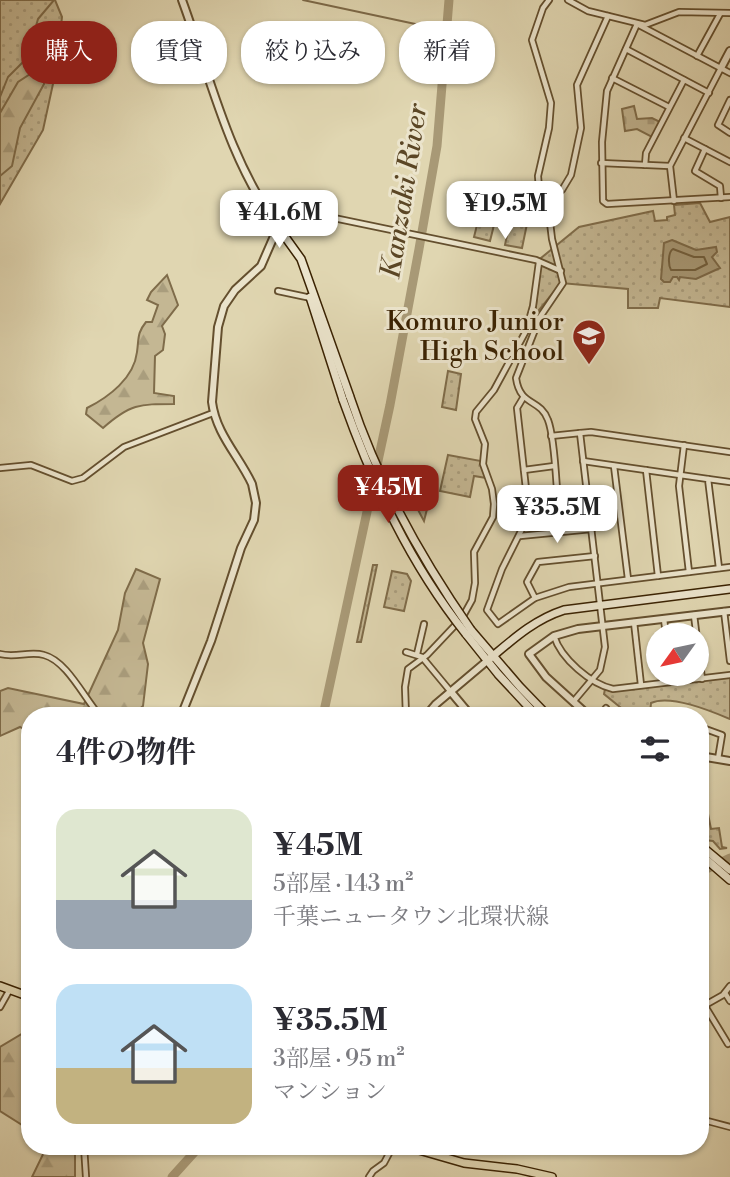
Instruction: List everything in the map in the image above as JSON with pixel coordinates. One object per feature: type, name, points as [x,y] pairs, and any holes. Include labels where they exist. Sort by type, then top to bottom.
[{"type":"main road","points":[[278,227],[301,259],[362,453],[391,517],[422,571],[530,707]]},
{"type":"main road","points":[[301,259],[311,298],[346,398]]},
{"type":"main road","points":[[490,659],[541,619],[564,610],[730,589]]},
{"type":"main road","points":[[490,659],[539,707]]},
{"type":"main road","points":[[709,859],[726,870],[730,880]]},
{"type":"main road","points":[[0,986],[21,995]]},
{"type":"main road","points":[[436,1155],[464,1163],[552,1177]]},
{"type":"street","points":[[182,0],[230,139],[257,198],[278,227]]},
{"type":"street","points":[[549,0],[542,8],[532,40],[551,103],[549,128],[538,176],[539,187],[547,202],[562,287],[540,317],[516,378],[523,398],[540,407],[549,421],[558,503]]},
{"type":"street","points":[[568,0],[579,8],[637,24],[730,73]]},
{"type":"street","points":[[637,24],[650,24],[679,12],[730,13]]},
{"type":"street","points":[[698,56],[720,13]]},
{"type":"street","points":[[547,202],[562,190],[571,175],[581,128],[577,85],[608,16]]},
{"type":"street","points":[[637,24],[607,91],[601,163],[604,203],[730,197]]},
{"type":"street","points":[[625,49],[709,93]]},
{"type":"street","points":[[674,201],[670,166],[730,51]]},
{"type":"street","points":[[612,78],[669,107]]},
{"type":"street","points":[[645,165],[646,153],[684,80]]},
{"type":"street","points":[[730,102],[718,125],[730,133]]},
{"type":"street","points":[[684,138],[730,162]]},
{"type":"street","points":[[705,149],[695,171],[720,186],[721,198]]},
{"type":"street","points":[[601,163],[670,166]]},
{"type":"street","points":[[185,707],[256,512],[252,484],[220,432],[213,413],[216,344],[223,306],[235,290],[261,266],[278,227],[290,217],[305,212],[559,267]]},
{"type":"street","points":[[406,707],[407,671],[412,663],[462,618],[472,600],[475,583],[474,552],[493,517],[494,504],[483,464],[485,444],[476,422],[476,412],[494,390],[526,331],[533,306],[539,262]]},
{"type":"street","points":[[278,291],[311,298]]},
{"type":"street","points":[[523,398],[517,408],[528,507],[526,521],[502,569],[487,610],[498,624],[535,598],[569,587],[730,567]]},
{"type":"street","points":[[0,468],[31,466],[72,481],[83,478],[124,447],[213,413]]},
{"type":"street","points":[[551,436],[591,432],[730,452]]},
{"type":"street","points":[[573,702],[592,680],[604,660],[606,647],[580,433]]},
{"type":"street","points":[[684,445],[678,486],[689,572]]},
{"type":"street","points":[[583,461],[730,482]]},
{"type":"street","points":[[524,470],[554,466]]},
{"type":"street","points":[[614,466],[628,579]]},
{"type":"street","points":[[646,470],[658,576]]},
{"type":"street","points":[[708,479],[719,568]]},
{"type":"street","points":[[528,507],[588,500]]},
{"type":"street","points":[[520,536],[592,528]]},
{"type":"street","points":[[535,598],[527,582],[538,562],[595,556]]},
{"type":"street","points":[[579,707],[546,677],[529,654],[554,636],[579,629],[727,611],[730,661]]},
{"type":"street","points":[[694,615],[695,623]]},
{"type":"street","points":[[664,619],[664,623]]},
{"type":"street","points":[[634,622],[641,685]]},
{"type":"street","points":[[420,656],[424,625]]},
{"type":"street","points":[[554,636],[564,655],[604,687],[613,689],[646,685]]},
{"type":"street","points":[[406,652],[420,656],[464,707]]},
{"type":"street","points":[[0,654],[12,656],[41,653],[51,657],[65,668],[93,707]]},
{"type":"street","points":[[434,707],[490,659]]},
{"type":"street","points":[[709,678],[730,675]]},
{"type":"street","points":[[709,730],[722,735],[718,760]]},
{"type":"street","points":[[709,758],[730,761]]},
{"type":"street","points":[[709,1003],[725,993],[730,986]]},
{"type":"street","points":[[0,1007],[9,991]]},
{"type":"street","points":[[725,993],[730,1001]]},
{"type":"street","points":[[709,1017],[728,1044]]},
{"type":"street","points":[[709,1121],[730,1127]]},
{"type":"street","points":[[85,1155],[86,1177]]},
{"type":"street","points":[[369,1177],[388,1155]]},
{"type":"green space","points":[[0,0],[55,0],[62,21],[21,21],[21,84],[53,84],[43,130],[0,204]]},
{"type":"green space","points":[[21,80],[21,84],[44,84],[20,128],[12,166],[0,176],[0,113]]},
{"type":"green space","points":[[634,106],[637,119],[652,118],[660,122],[652,137],[637,129],[625,131],[622,109]]},
{"type":"green space","points":[[700,203],[710,222],[730,217],[730,307],[660,298],[658,308],[628,308],[628,289],[561,283],[535,315],[541,258],[579,227],[653,211],[655,221],[667,220],[667,217],[675,215],[674,205]]},
{"type":"green space","points":[[481,209],[497,213],[490,241],[474,237]]},
{"type":"green space","points":[[511,216],[528,219],[522,248],[505,245]]},
{"type":"green space","points":[[167,275],[178,305],[162,326],[165,334],[163,350],[155,356],[154,393],[174,396],[174,404],[136,407],[121,414],[103,428],[86,414],[87,408],[119,386],[131,370],[141,329],[146,322],[152,322],[158,305],[147,300]]},
{"type":"green space","points":[[448,371],[461,374],[456,410],[442,407]]},
{"type":"green space","points":[[448,455],[481,461],[486,478],[474,476],[470,497],[440,491]]},
{"type":"green space","points":[[408,488],[431,493],[424,521],[409,493]]},
{"type":"green space","points":[[373,565],[377,565],[361,642],[357,642]]},
{"type":"green space","points":[[136,569],[160,579],[143,643],[148,664],[143,706],[21,707],[21,728],[0,736],[0,691],[8,688],[84,704],[118,630],[125,593]]},
{"type":"green space","points":[[392,571],[407,574],[411,581],[404,611],[384,607]]},
{"type":"green space","points":[[730,677],[730,719],[709,711],[709,707],[679,702],[659,701],[651,703],[651,707],[620,707],[604,694],[605,689],[611,691],[654,686],[709,686],[709,679]]},
{"type":"green space","points":[[709,819],[711,829],[719,828],[722,847],[727,848],[720,849],[709,841]]},
{"type":"green space","points":[[21,1034],[21,1124],[0,1111],[0,1047]]},
{"type":"green space","points":[[43,1155],[75,1155],[75,1177],[32,1177]]},
{"type":"water","points":[[672,240],[696,250],[716,247],[717,252],[712,257],[720,268],[696,279],[680,277],[679,280],[673,277],[670,282],[664,282],[661,279],[664,243]]},
{"type":"waterway","points":[[0,97],[8,77],[27,58],[38,19],[54,0]]},
{"type":"waterway","points":[[303,0],[401,21]]},
{"type":"waterway","name":"Kanzaki River","points":[[325,707],[390,405],[419,249],[437,146],[449,0]]},
{"type":"waterway","points":[[709,868],[730,858]]},
{"type":"waterway","name":"Kanzaki River","points":[[172,1177],[192,1155]]},
{"type":"place","name":"Komuro Junior High School","points":[[589,366]]}]
